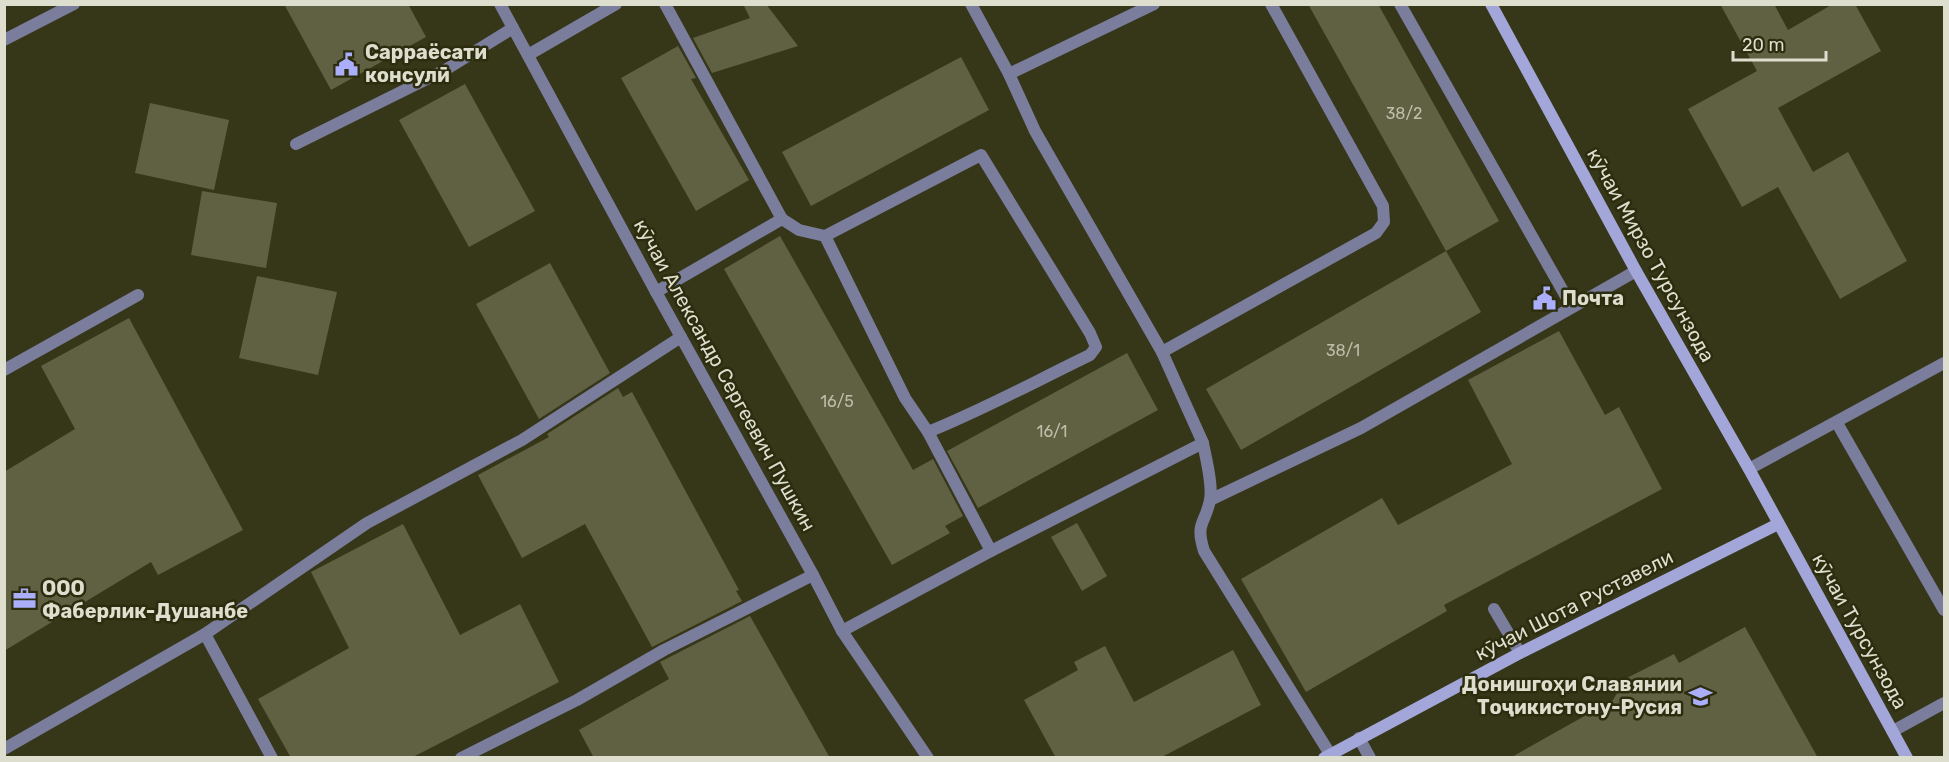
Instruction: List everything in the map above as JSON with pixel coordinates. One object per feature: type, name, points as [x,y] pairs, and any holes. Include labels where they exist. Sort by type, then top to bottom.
[{"type":"street","points":[[4,40],[74,4]]},
{"type":"street","name":"кӯчаи Александр Сергеевич Пушкин","points":[[500,4],[842,631],[928,758]]},
{"type":"street","points":[[528,55],[616,4]]},
{"type":"street","points":[[665,4],[782,219],[799,230],[825,236],[981,155],[1090,333],[1096,347],[1090,355],[962,418],[928,432]]},
{"type":"street","points":[[971,4],[1009,74],[1035,131],[1162,352],[1203,442],[1210,500],[1199,535],[1204,551],[1327,756]]},
{"type":"street","points":[[1009,74],[1154,4]]},
{"type":"street","points":[[1162,352],[1376,233],[1384,222],[1383,206],[1271,4]]},
{"type":"street","points":[[1400,4],[1572,307]]},
{"type":"street","name":"кӯчаи Мирзо Турсунзода","points":[[1491,4],[1636,271],[1778,524]]},
{"type":"street","points":[[296,144],[445,70],[513,28]]},
{"type":"street","points":[[656,292],[782,219]]},
{"type":"street","points":[[825,236],[905,398],[928,432],[991,551]]},
{"type":"street","points":[[1210,500],[1361,428],[1636,271]]},
{"type":"street","points":[[4,370],[138,295]]},
{"type":"street","points":[[4,748],[205,634],[367,523],[522,440],[681,337]]},
{"type":"street","points":[[1749,469],[1944,363]]},
{"type":"street","points":[[1837,423],[1944,610]]},
{"type":"street","points":[[842,631],[1203,442]]},
{"type":"street","name":"кӯчаи Шота Руставели","points":[[1327,756],[1520,653],[1778,524]]},
{"type":"street","name":"кӯчаи Турсунзода","points":[[1778,524],[1907,758]]},
{"type":"street","points":[[461,758],[577,700],[664,650],[813,575]]},
{"type":"street","points":[[1494,609],[1520,653]]},
{"type":"street","points":[[205,634],[272,758]]},
{"type":"street","points":[[1893,731],[1944,703]]},
{"type":"street","points":[[1359,738],[1370,758]]},
{"type":"building","name":"Сарраёсати консулӣ","points":[[284,4],[408,4],[426,37],[331,90]]},
{"type":"building","points":[[743,4],[766,4],[798,46],[712,73],[693,38],[750,18]]},
{"type":"building","points":[[1308,4],[1378,4],[1499,221],[1446,251]]},
{"type":"building","points":[[1720,4],[1774,4],[1788,30],[1833,4],[1855,4],[1881,51],[1778,108],[1813,172],[1848,152],[1907,261],[1840,299],[1778,187],[1742,207],[1688,109],[1757,71]]},
{"type":"building","points":[[678,46],[696,78],[691,79],[749,180],[696,211],[621,78]]},
{"type":"building","points":[[961,57],[989,110],[811,206],[782,152]]},
{"type":"building","points":[[465,84],[535,211],[469,247],[399,120]]},
{"type":"building","points":[[150,103],[229,120],[214,190],[135,173]]},
{"type":"building","points":[[202,191],[277,203],[266,268],[191,255]]},
{"type":"building","points":[[780,236],[913,470],[933,459],[963,516],[945,526],[950,533],[892,565],[724,269]]},
{"type":"building","points":[[1446,251],[1481,312],[1241,450],[1206,389]]},
{"type":"building","points":[[550,263],[610,373],[539,419],[476,304]]},
{"type":"building","points":[[257,276],[337,292],[318,375],[239,358]]},
{"type":"building","points":[[129,318],[243,530],[158,575],[151,562],[4,651],[4,472],[75,429],[41,366]]},
{"type":"building","points":[[1559,331],[1605,415],[1619,407],[1662,489],[1444,605],[1447,611],[1306,692],[1241,579],[1382,498],[1398,525],[1512,464],[1468,380]]},
{"type":"building","points":[[1127,353],[1158,410],[978,508],[947,451]]},
{"type":"building","points":[[618,388],[623,397],[632,392],[739,590],[736,591],[742,601],[652,647],[585,524],[522,558],[478,475],[549,437],[547,434]]},
{"type":"building","points":[[1077,523],[1107,576],[1082,591],[1051,537]]},
{"type":"building","points":[[403,524],[460,635],[520,604],[559,682],[411,758],[291,758],[258,699],[349,648],[311,572]]},
{"type":"building","points":[[750,616],[830,758],[594,758],[579,730],[669,679],[660,662]]},
{"type":"building","name":"Донишгоҳи Славянии Тоҷикистону-Русия","points":[[1745,627],[1818,758],[1510,758],[1613,700],[1625,679],[1674,654],[1679,663]]},
{"type":"building","points":[[1105,646],[1134,702],[1233,650],[1261,705],[1160,758],[1056,758],[1024,700],[1078,670],[1074,662]]},
{"type":"place","name":"Сарраёсати консулӣ","points":[[347,64]]},
{"type":"place","name":"Почта","points":[[1544,298]]},
{"type":"place","name":"ООО Фаберлик-Душанбе","points":[[24,599]]},
{"type":"place","name":"Донишгоҳи Славянии Тоҷикистону-Русия","points":[[1700,696]]}]
